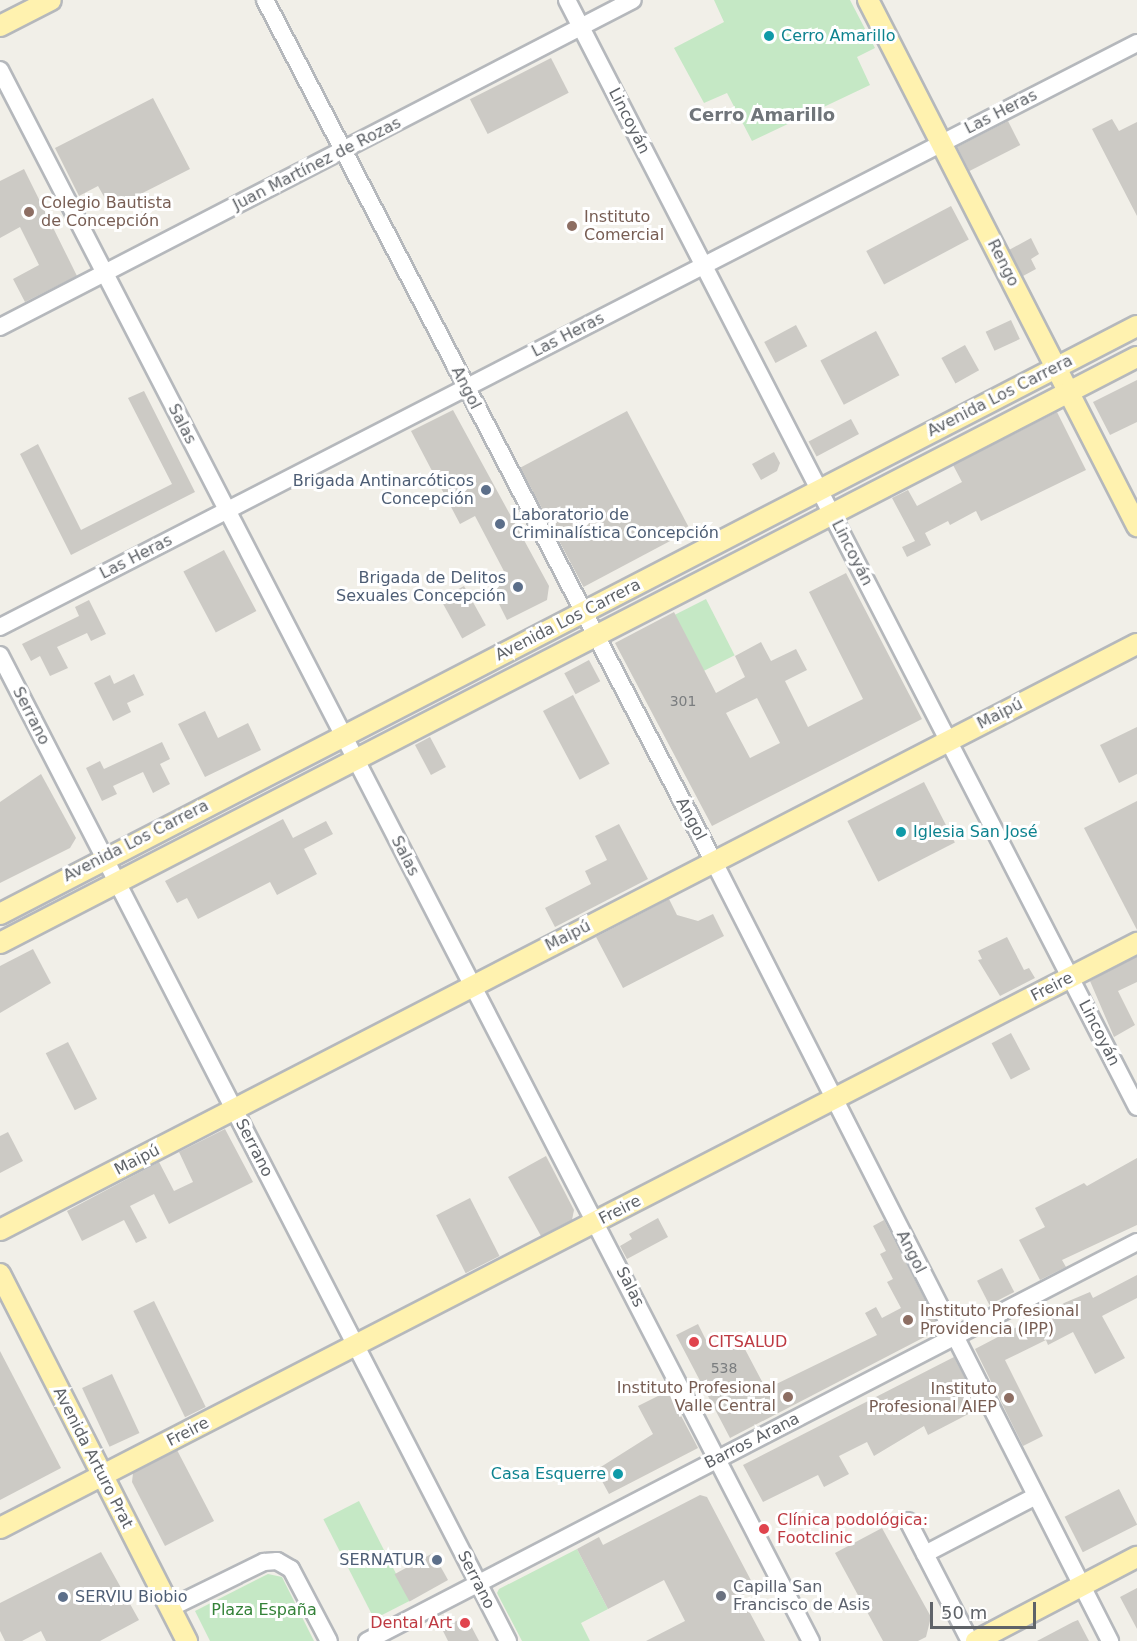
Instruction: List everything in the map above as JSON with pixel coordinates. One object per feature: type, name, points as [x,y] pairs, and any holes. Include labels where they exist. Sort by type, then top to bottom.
[{"type":"main road","points":[[0,26],[51,0]]},
{"type":"main road","name":"Rengo","points":[[868,0],[1137,526]]},
{"type":"main road","name":"Avenida Los Carrera","points":[[0,914],[104,857],[1137,326]]},
{"type":"main road","name":"Avenida Los Carrera","points":[[0,943],[1137,357]]},
{"type":"main road","name":"Maipú","points":[[0,1230],[1137,644]]},
{"type":"main road","name":"Freire","points":[[0,1528],[356,1347],[1137,943]]},
{"type":"main road","name":"Avenida Arturo Prat","points":[[0,1274],[187,1641]]},
{"type":"main road","points":[[976,1641],[1137,1557]]},
{"type":"street","name":"Angol","points":[[265,0],[594,637],[714,862],[1110,1641]]},
{"type":"street","name":"Lincoyán","points":[[567,0],[1137,1107]]},
{"type":"street","name":"Juan Martínez de Rozas","points":[[0,327],[633,0]]},
{"type":"street","name":"Las Heras","points":[[0,627],[1137,43]]},
{"type":"street","name":"Salas","points":[[0,70],[472,985],[597,1222],[811,1641]]},
{"type":"street","name":"Serrano","points":[[0,655],[508,1641]]},
{"type":"street","name":"Barros Arana","points":[[367,1641],[1137,1242]]},
{"type":"street","points":[[925,1554],[1036,1496]]},
{"type":"street","points":[[908,1521],[970,1641]]},
{"type":"street","points":[[170,1608],[264,1562],[276,1561],[291,1569],[329,1641]]},
{"type":"green space","points":[[714,0],[850,0],[875,48],[857,57],[870,85],[752,141],[727,93],[704,103],[674,48],[724,22]]},
{"type":"green space","points":[[706,599],[735,655],[703,671],[674,615]]},
{"type":"green space","points":[[359,1501],[410,1601],[374,1619],[323,1519]]},
{"type":"green space","points":[[577,1549],[608,1609],[581,1623],[590,1641],[522,1641],[497,1593],[499,1589]]},
{"type":"green space","name":"Plaza España","points":[[268,1574],[282,1577],[314,1641],[210,1641],[195,1611]]},
{"type":"building","points":[[551,58],[569,93],[488,134],[470,99]]},
{"type":"building","points":[[153,98],[190,169],[111,209],[98,186],[79,196],[55,148]]},
{"type":"building","points":[[1112,119],[1119,131],[1137,122],[1137,216],[1092,129]]},
{"type":"building","points":[[1008,121],[1020,145],[969,171],[957,147]]},
{"type":"building","points":[[24,169],[77,276],[25,302],[13,279],[39,265],[20,227],[0,238],[0,181]]},
{"type":"building","points":[[951,206],[969,240],[884,285],[866,251]]},
{"type":"building","points":[[1031,238],[1039,254],[1031,259],[1036,269],[1023,276],[1009,250]]},
{"type":"building","points":[[1011,320],[1020,339],[994,351],[986,332]]},
{"type":"building","points":[[796,325],[807,346],[775,363],[764,342]]},
{"type":"building","points":[[876,331],[899,375],[844,405],[820,361]]},
{"type":"building","points":[[965,345],[979,370],[955,383],[941,358]]},
{"type":"building","points":[[1137,380],[1137,422],[1110,435],[1093,402]]},
{"type":"building","points":[[144,391],[195,492],[71,555],[20,454],[38,444],[81,530],[172,484],[128,398]]},
{"type":"building","points":[[453,410],[549,586],[547,600],[507,620],[490,586],[507,577],[475,516],[460,524],[411,431]]},
{"type":"building","points":[[627,411],[690,530],[584,587],[520,468]]},
{"type":"building","points":[[1057,412],[1086,470],[981,521],[976,511],[950,525],[948,521],[925,533],[931,545],[907,557],[902,547],[915,541],[892,498],[908,490],[917,506],[962,482],[953,465]]},
{"type":"building","points":[[851,419],[859,434],[817,457],[809,442]]},
{"type":"building","points":[[774,452],[780,463],[777,471],[761,480],[752,464]]},
{"type":"building","points":[[224,550],[256,611],[216,633],[183,572]]},
{"type":"building","points":[[846,573],[922,719],[712,826],[615,643],[674,612],[716,693],[745,677],[735,656],[761,642],[771,661],[796,649],[807,670],[785,681],[808,727],[863,699],[809,592]],"holes":[[[757,698],[780,743],[750,758],[726,713]]]},
{"type":"building","points":[[464,586],[486,625],[462,638],[440,599]]},
{"type":"building","points":[[89,600],[106,634],[91,641],[87,633],[57,647],[68,668],[50,676],[40,656],[31,661],[22,644],[79,616],[75,607]]},
{"type":"building","points":[[589,660],[600,681],[576,694],[564,673]]},
{"type":"building","points":[[134,674],[144,695],[127,703],[131,712],[113,721],[94,683],[110,675],[114,684]]},
{"type":"building","points":[[573,695],[610,764],[580,780],[543,711]]},
{"type":"building","points":[[205,711],[218,738],[248,723],[261,750],[205,777],[178,724]]},
{"type":"building","points":[[1137,727],[1137,774],[1119,783],[1100,745]]},
{"type":"building","points":[[430,737],[446,767],[431,775],[415,745]]},
{"type":"building","points":[[162,742],[170,759],[160,764],[170,784],[153,793],[143,772],[113,786],[117,794],[102,801],[86,768],[100,761],[104,769]]},
{"type":"building","points":[[41,774],[76,838],[70,848],[0,883],[0,802]]},
{"type":"building","name":"Iglesia San José","points":[[924,782],[955,843],[878,882],[847,821]]},
{"type":"building","points":[[1137,801],[1137,930],[1084,828]]},
{"type":"building","points":[[283,819],[293,838],[326,821],[333,834],[304,849],[317,874],[277,895],[270,882],[198,919],[187,898],[177,903],[165,881]]},
{"type":"building","points":[[619,824],[648,879],[555,927],[545,908],[591,884],[585,871],[607,860],[595,836]]},
{"type":"building","points":[[669,899],[677,915],[698,921],[713,914],[724,936],[623,988],[596,937]]},
{"type":"building","points":[[1007,937],[1024,970],[1029,968],[1035,978],[1000,996],[978,960],[982,959],[978,951]]},
{"type":"building","points":[[33,949],[51,983],[0,1013],[0,966]]},
{"type":"building","points":[[1137,956],[1137,982],[1118,991],[1135,1025],[1114,1037],[1090,981]]},
{"type":"building","points":[[1011,1033],[1030,1069],[1011,1080],[992,1043]]},
{"type":"building","points":[[68,1042],[97,1099],[75,1110],[46,1053]]},
{"type":"building","points":[[225,1129],[253,1182],[169,1224],[154,1194],[130,1206],[147,1238],[136,1243],[124,1220],[82,1241],[67,1211],[159,1162],[174,1191],[193,1182],[179,1152]]},
{"type":"building","points":[[8,1132],[23,1161],[0,1173],[0,1136]]},
{"type":"building","points":[[546,1156],[574,1210],[572,1220],[541,1236],[508,1177]]},
{"type":"building","points":[[1137,1158],[1137,1225],[1062,1260],[1066,1267],[1040,1280],[1019,1240],[1045,1227],[1035,1208],[1084,1183],[1087,1186]]},
{"type":"building","points":[[470,1198],[500,1256],[466,1273],[436,1215]]},
{"type":"building","points":[[658,1218],[668,1237],[627,1259],[620,1246],[632,1239],[629,1234]]},
{"type":"building","points":[[884,1220],[940,1329],[730,1438],[676,1335],[698,1324],[711,1350],[738,1336],[766,1389],[877,1335],[865,1313],[876,1307],[882,1318],[901,1308],[887,1282],[893,1279],[880,1254],[886,1251],[873,1226]]},
{"type":"building","points":[[1002,1268],[1014,1292],[989,1305],[977,1281]]},
{"type":"building","points":[[1137,1275],[1137,1298],[1102,1316],[1125,1358],[1095,1374],[1073,1332],[1048,1345],[1046,1340],[1005,1360],[1043,1436],[1023,1446],[975,1349],[1034,1318],[1037,1323],[1064,1303],[1090,1292],[1093,1298]]},
{"type":"building","points":[[154,1301],[206,1407],[185,1417],[133,1311]]},
{"type":"building","points":[[0,1351],[61,1468],[0,1500]]},
{"type":"building","points":[[954,1357],[980,1408],[928,1435],[924,1426],[874,1456],[867,1442],[839,1456],[849,1474],[824,1487],[818,1475],[763,1502],[743,1465]]},
{"type":"building","points":[[112,1374],[139,1433],[110,1447],[82,1388]]},
{"type":"building","points":[[668,1391],[698,1448],[609,1494],[596,1470],[653,1434],[638,1406]]},
{"type":"building","points":[[177,1450],[214,1521],[165,1546],[132,1482],[133,1473]]},
{"type":"building","points":[[1119,1489],[1137,1525],[1083,1552],[1065,1517]]},
{"type":"building","points":[[700,1495],[707,1497],[755,1588],[741,1596],[765,1641],[646,1641],[685,1621],[664,1580],[608,1609],[577,1549],[599,1537],[603,1545]]},
{"type":"building","points":[[882,1528],[931,1617],[926,1637],[918,1641],[883,1641],[835,1553]]},
{"type":"building","name":"SERVIU Biobio","points":[[101,1552],[139,1620],[100,1641],[46,1641],[41,1631],[22,1641],[5,1641],[0,1631],[0,1603]]},
{"type":"building","points":[[433,1553],[448,1580],[410,1601],[395,1574]]},
{"type":"building","points":[[1137,1588],[1137,1629],[1120,1597]]},
{"type":"building","points":[[458,1620],[469,1622],[479,1641],[448,1641],[442,1629]]},
{"type":"building","points":[[1078,1620],[1089,1641],[1037,1641],[1073,1622]]},
{"type":"place","name":"Cerro Amarillo","points":[[769,36]]},
{"type":"place","name":"Colegio Bautista de Concepción","points":[[29,212]]},
{"type":"place","name":"Instituto Comercial","points":[[572,226]]},
{"type":"place","name":"Brigada Antinarcóticos Concepción","points":[[486,490]]},
{"type":"place","name":"Laboratorio de Criminalística Concepción","points":[[500,524]]},
{"type":"place","name":"Brigada de Delitos Sexuales Concepción","points":[[518,587]]},
{"type":"place","name":"Iglesia San José","points":[[901,832]]},
{"type":"place","name":"Instituto Profesional Providencia (IPP)","points":[[908,1320]]},
{"type":"place","name":"CITSALUD","points":[[694,1342]]},
{"type":"place","name":"Instituto Profesional Valle Central","points":[[788,1397]]},
{"type":"place","name":"Instituto Profesional AIEP","points":[[1009,1398]]},
{"type":"place","name":"Casa Esquerre","points":[[618,1474]]},
{"type":"place","name":"Clínica podológica: Footclinic","points":[[764,1529]]},
{"type":"place","name":"SERNATUR","points":[[437,1560]]},
{"type":"place","name":"Capilla San Francisco de Asis","points":[[721,1596]]},
{"type":"place","name":"SERVIU Biobio","points":[[63,1597]]},
{"type":"place","name":"Dental Art","points":[[465,1623]]},
{"type":"district","name":"Cerro Amarillo","points":[[762,115]]}]
